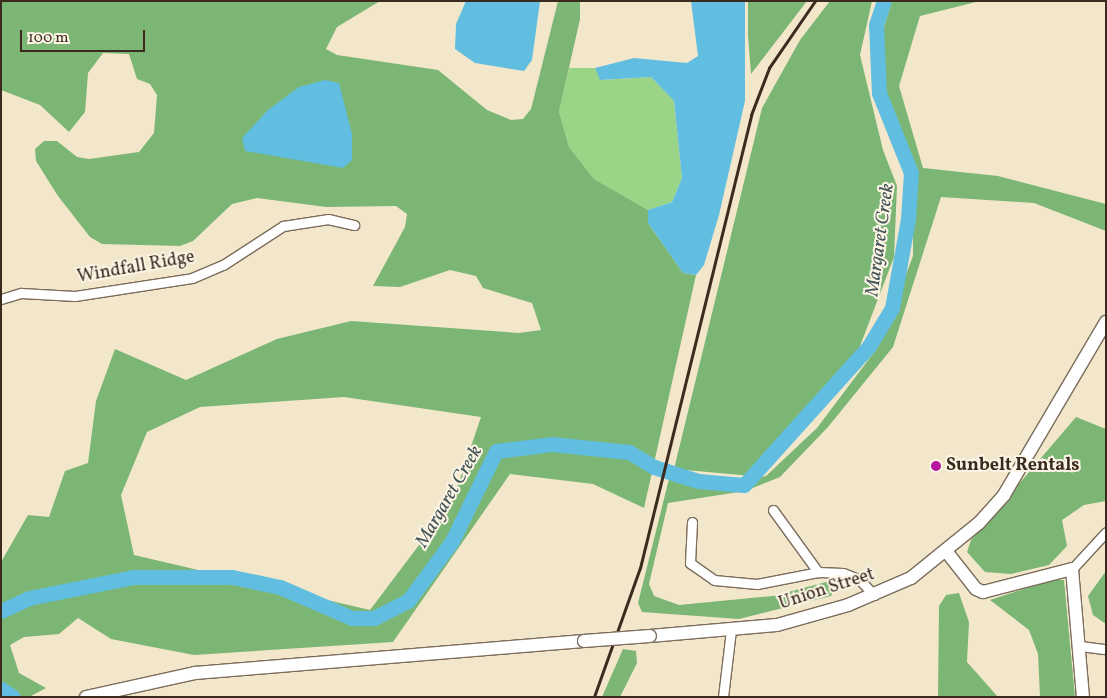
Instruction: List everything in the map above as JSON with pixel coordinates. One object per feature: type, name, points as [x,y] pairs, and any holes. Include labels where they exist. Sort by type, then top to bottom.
[{"type":"main road","name":"Union Street","points":[[86,697],[180,675],[776,625],[874,596],[911,578],[979,523],[1024,468],[1106,322]]},
{"type":"main road","points":[[946,551],[976,589],[984,592],[1072,570],[1083,697]]},
{"type":"street","name":"Windfall Ridge","points":[[1,299],[21,292],[75,296],[192,278],[223,265],[283,226],[328,219],[354,225]]},
{"type":"street","points":[[773,510],[818,572]]},
{"type":"street","points":[[692,522],[690,563],[714,580],[757,584],[818,572],[859,579],[874,596]]},
{"type":"street","points":[[1072,570],[1106,532]]},
{"type":"street","points":[[723,697],[731,630]]},
{"type":"street","points":[[1080,646],[1106,649]]},
{"type":"green space","points":[[1,1],[380,1],[337,27],[326,49],[337,55],[438,70],[487,110],[511,120],[523,119],[531,109],[558,1],[580,1],[580,19],[559,112],[569,147],[594,179],[648,210],[648,223],[683,273],[696,275],[644,508],[593,484],[510,474],[393,642],[194,655],[111,639],[78,618],[59,634],[24,637],[10,645],[19,673],[46,688],[29,697],[1,697],[1,562],[28,515],[49,517],[65,471],[88,463],[96,401],[115,349],[186,380],[277,339],[351,321],[519,333],[541,330],[532,303],[483,288],[476,276],[450,270],[400,287],[373,286],[405,227],[407,214],[396,206],[326,207],[257,198],[232,204],[193,241],[180,246],[102,244],[90,237],[58,196],[36,161],[35,149],[44,141],[57,141],[77,157],[89,159],[139,152],[154,133],[157,95],[150,84],[137,79],[129,54],[103,53],[88,73],[85,112],[69,132],[40,105],[1,90]],"holes":[[[344,397],[481,417],[453,500],[370,610],[134,555],[121,495],[147,432],[200,407]]]},
{"type":"green space","points":[[748,1],[807,1],[751,74],[748,36]]},
{"type":"green space","points":[[830,1],[872,1],[860,55],[883,150],[897,186],[894,257],[857,354],[752,476],[674,469],[762,108],[800,40]]},
{"type":"green space","points":[[892,1],[980,1],[920,16],[899,86],[923,168],[998,176],[1106,204],[1106,231],[1034,203],[941,197],[893,347],[828,427],[780,477],[745,491],[668,503],[649,584],[654,596],[679,605],[773,596],[830,581],[836,584],[831,596],[739,619],[642,612],[638,603],[669,479],[735,484],[766,476],[817,428],[878,347],[913,256],[913,171],[885,103],[880,40]]},
{"type":"green space","points":[[569,68],[595,68],[601,80],[651,77],[674,101],[682,178],[672,202],[648,210],[594,179],[569,147],[559,112]]},
{"type":"green space","points":[[1076,417],[1106,429],[1106,501],[1084,505],[1062,520],[1067,546],[1049,565],[1011,574],[985,572],[967,552],[971,540]]},
{"type":"green space","points":[[1106,571],[1106,624],[1093,615],[1088,596]]},
{"type":"green space","points":[[1051,580],[1064,580],[1075,697],[1040,697],[1038,654],[1029,630],[990,600]]},
{"type":"green space","points":[[959,593],[969,622],[967,662],[998,697],[938,697],[939,606],[946,595]]},
{"type":"green space","points":[[623,649],[636,651],[637,663],[620,697],[602,697]]},
{"type":"water","points":[[466,1],[540,1],[532,60],[524,71],[475,63],[455,49],[456,24]]},
{"type":"water","points":[[691,1],[745,1],[745,101],[719,215],[704,265],[696,275],[683,273],[648,223],[648,210],[672,202],[682,178],[674,101],[651,77],[600,80],[595,68],[634,58],[687,63],[698,56]]},
{"type":"water","points":[[325,80],[339,83],[352,134],[352,160],[343,168],[245,151],[242,138],[268,110],[299,87]]},
{"type":"waterway","name":"Margaret Creek","points":[[1,611],[29,598],[133,577],[232,577],[280,587],[352,618],[374,618],[408,601],[452,541],[496,451],[552,444],[629,452],[654,467],[698,481],[744,485],[869,346],[892,308],[908,219],[911,173],[879,93],[876,25],[884,1]]},
{"type":"waterway","name":"Margaret Creek","points":[[1,689],[13,697]]},
{"type":"railway","points":[[594,697],[640,568],[751,115],[769,68],[815,1]]},
{"type":"place","name":"Sunbelt Rentals","points":[[936,466]]}]
